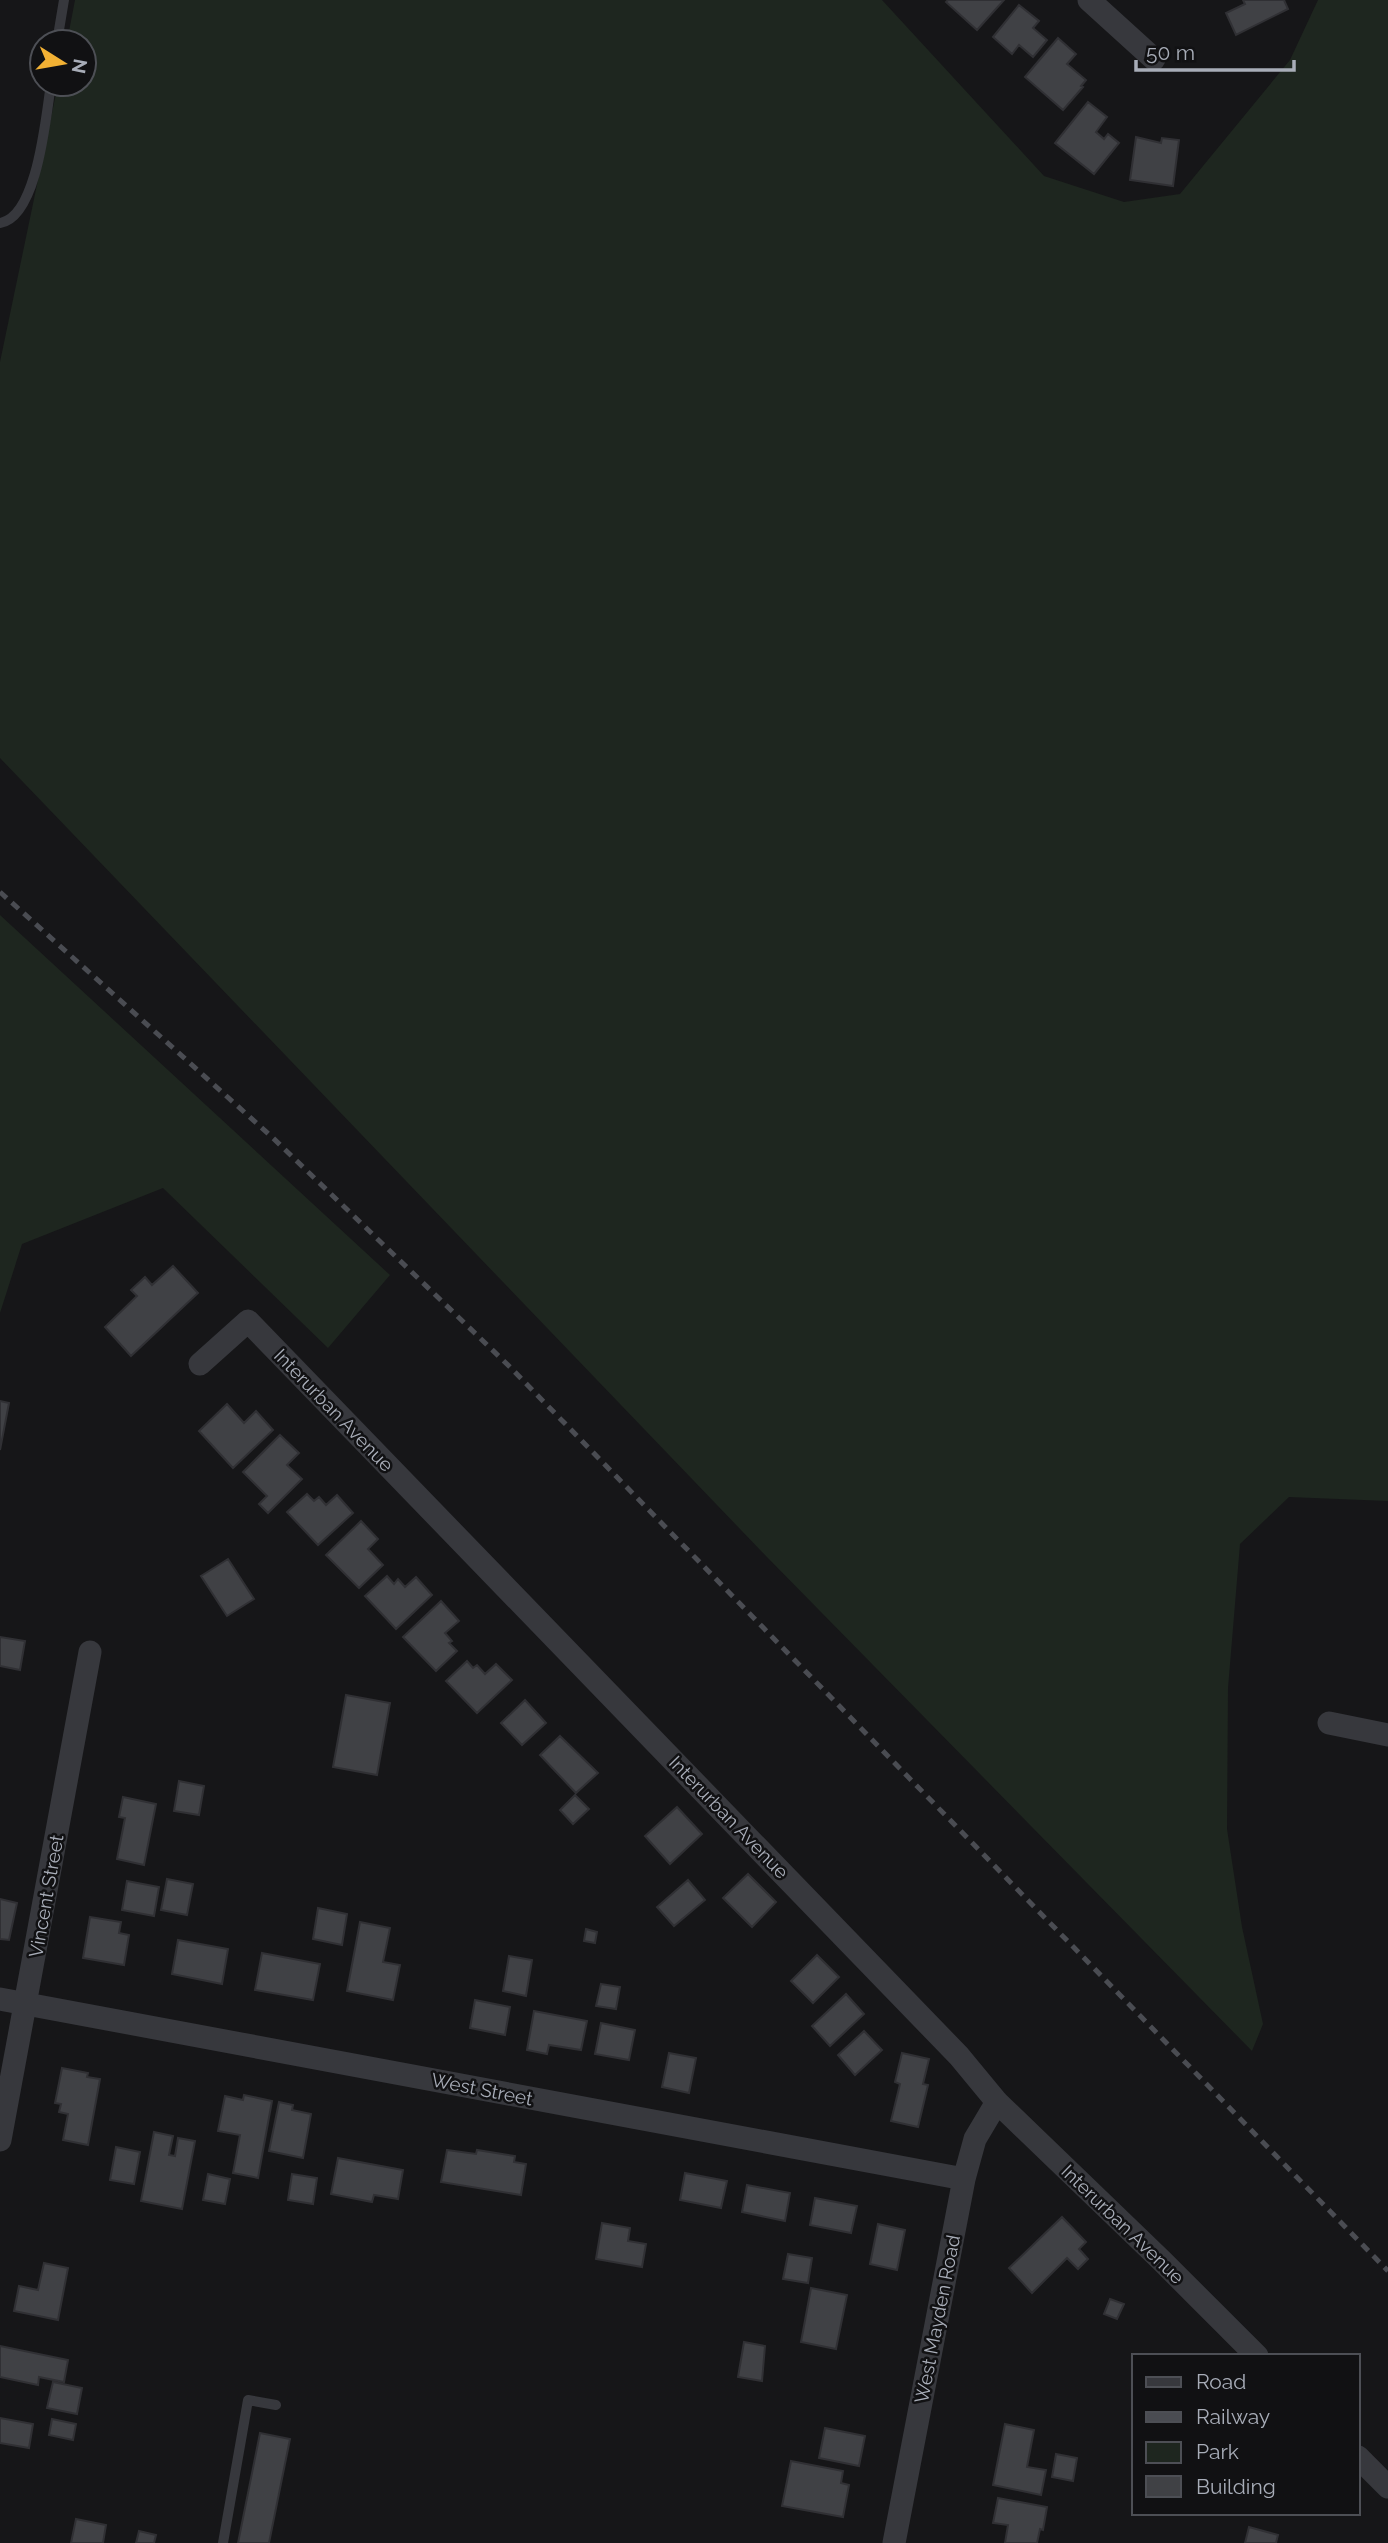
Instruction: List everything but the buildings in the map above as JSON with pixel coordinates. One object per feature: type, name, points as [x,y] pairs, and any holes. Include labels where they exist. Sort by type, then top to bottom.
[{"type":"street","points":[[1089,0],[1154,59]]},
{"type":"street","name":"Interurban Avenue","points":[[200,1364],[248,1321],[960,2056],[997,2102],[1255,2354]]},
{"type":"street","name":"Vincent Street","points":[[0,2140],[90,1652]]},
{"type":"street","points":[[1329,1723],[1388,1734]]},
{"type":"street","name":"West Street","points":[[0,1998],[964,2179]]},
{"type":"street","name":"West Mayden Road","points":[[894,2543],[964,2179],[975,2139],[997,2102]]},
{"type":"street","points":[[1360,2459],[1388,2487]]},
{"type":"lane","points":[[59,28],[64,0]]},
{"type":"lane","points":[[0,223],[6,222],[23,203],[38,166],[49,98]]},
{"type":"lane","points":[[223,2543],[248,2400],[276,2405]]},
{"type":"green space","points":[[75,0],[882,0],[1044,176],[1124,202],[1180,194],[1290,60],[1318,0],[1388,0],[1388,1501],[1289,1497],[1240,1544],[1228,1688],[1227,1829],[1242,1927],[1263,2024],[1252,2051],[765,1555],[0,758],[0,362],[55,98],[98,98],[98,28],[70,28]]},
{"type":"green space","points":[[0,915],[390,1275],[328,1348],[163,1188],[22,1244],[0,1313]]},
{"type":"railway","points":[[0,892],[273,1138],[511,1368],[1388,2271]]}]
